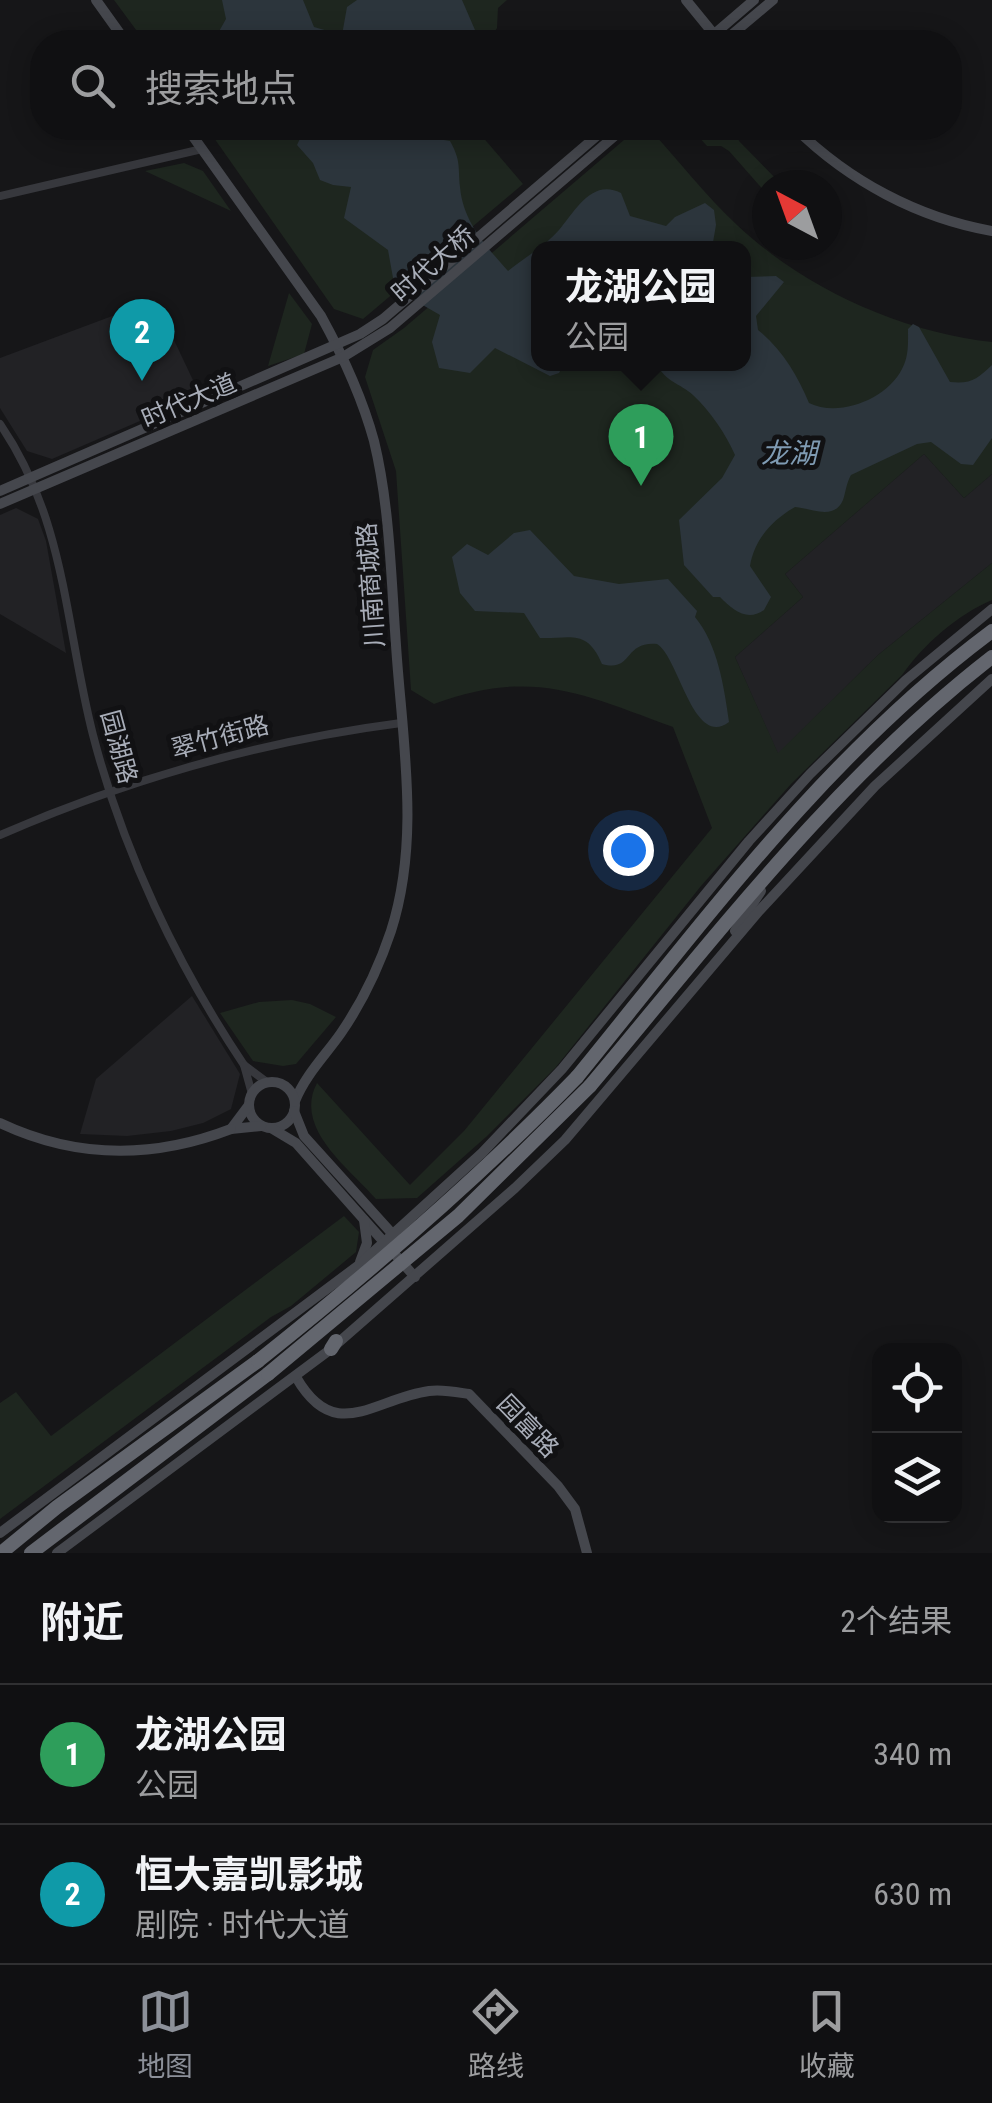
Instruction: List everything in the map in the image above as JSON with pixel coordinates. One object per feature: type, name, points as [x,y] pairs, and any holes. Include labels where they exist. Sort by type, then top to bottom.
[{"type":"highway","points":[[4,1551],[57,1507],[258,1361],[364,1276],[512,1144],[577,1076],[763,849],[875,733],[992,631]]},
{"type":"highway","points":[[31,1553],[268,1374],[458,1216],[590,1086],[779,863],[863,774],[992,657]]},
{"type":"street","points":[[96,0],[117,30]]},
{"type":"street","points":[[686,0],[708,30]]},
{"type":"street","points":[[726,30],[754,0]]},
{"type":"street","points":[[730,30],[772,0]]},
{"type":"street","name":"川南商城路","points":[[196,140],[321,316],[363,406],[381,475],[408,839],[400,900],[370,984],[340,1034],[312,1068],[295,1106]]},
{"type":"street","points":[[498,227],[593,140]]},
{"type":"street","points":[[498,227],[609,140]]},
{"type":"street","points":[[810,140],[845,169],[888,195],[926,213],[992,231]]},
{"type":"street","points":[[0,196],[202,148]]},
{"type":"street","name":"时代大桥","points":[[387,324],[498,227]]},
{"type":"street","name":"时代大道","points":[[0,504],[33,483],[340,352],[387,324]]},
{"type":"street","name":"园湖路","points":[[0,424],[33,483],[64,576],[92,734],[109,791],[151,898],[195,987],[244,1065]]},
{"type":"street","name":"时代大道","points":[[0,491],[33,483]]},
{"type":"street","points":[[0,1533],[359,1265],[482,1153],[562,1069],[749,840],[834,749],[946,644],[992,608]]},
{"type":"street","points":[[57,1553],[296,1376],[514,1188],[564,1140],[712,965],[875,786],[992,678]]},
{"type":"street","name":"翠竹街路","points":[[0,835],[109,791],[182,767],[272,744],[401,723]]},
{"type":"street","points":[[689,913],[763,849]]},
{"type":"street","points":[[712,965],[779,863]]},
{"type":"street","points":[[244,1065],[288,1088],[304,1136],[370,1218],[391,1221],[412,1217]]},
{"type":"street","points":[[244,1065],[254,1119],[296,1144],[420,1273]]},
{"type":"street","points":[[231,1129],[251,1099],[273,1083],[312,1068]]},
{"type":"street","points":[[0,1123],[36,1139],[106,1152],[174,1147],[231,1129],[286,1124],[295,1106]]},
{"type":"street","points":[[482,1153],[474,1166],[479,1188],[493,1196],[514,1188]]},
{"type":"street","points":[[359,1265],[370,1218]]},
{"type":"street","points":[[302,1309],[318,1306],[333,1312],[340,1326],[334,1345]]},
{"type":"street","name":"园富路","points":[[296,1376],[316,1406],[331,1412],[378,1408],[432,1390],[469,1394],[575,1508],[587,1553]]},
{"type":"street","points":[[57,1507],[93,1467]]},
{"type":"street","points":[[91,1507],[152,1479]]},
{"type":"shaded area","points":[[114,0],[507,0],[498,8],[496,30],[136,30]]},
{"type":"shaded area","points":[[215,140],[485,140],[523,184],[363,319],[334,309]]},
{"type":"shaded area","points":[[624,140],[659,140],[725,214],[752,238],[752,260],[780,260],[823,287],[889,317],[957,337],[992,342],[992,474],[964,498],[924,454],[785,574],[803,597],[735,657],[778,753],[878,655],[992,563],[992,600],[954,622],[920,652],[902,675],[791,784],[701,886],[556,1067],[417,1198],[376,1199],[339,1161],[312,1116],[317,1083],[410,1185],[464,1131],[712,828],[673,727],[555,689],[499,688],[434,704],[411,690],[396,471],[365,377],[373,350],[404,328]]},
{"type":"shaded area","points":[[701,140],[739,140],[767,170],[752,170],[752,177],[721,146],[707,146]]},
{"type":"shaded area","points":[[184,163],[203,171],[231,211],[145,171]]},
{"type":"shaded area","points":[[289,293],[312,324],[304,354],[268,366]]},
{"type":"shaded area","points":[[155,300],[200,395],[52,459],[27,451],[0,408],[0,358]]},
{"type":"shaded area","points":[[924,454],[964,498],[992,474],[992,563],[878,655],[778,754],[735,657],[803,597],[785,574]]},
{"type":"shaded area","points":[[16,508],[38,519],[46,541],[66,653],[0,614],[0,515]]},
{"type":"shaded area","points":[[192,996],[240,1074],[231,1109],[203,1123],[171,1131],[127,1136],[80,1134],[96,1079]]},
{"type":"shaded area","points":[[292,1000],[336,1017],[296,1064],[253,1061],[220,1013],[259,1002]]},
{"type":"shaded area","points":[[344,1216],[359,1232],[356,1252],[291,1306],[0,1519],[0,1403],[16,1392],[51,1436]]},
{"type":"water","points":[[222,0],[303,0],[314,27],[324,30],[220,30],[226,19]]},
{"type":"water","points":[[357,0],[462,0],[475,30],[343,30],[347,7]]},
{"type":"water","points":[[299,140],[450,141],[457,159],[462,200],[477,233],[508,271],[531,254],[531,366],[495,348],[470,373],[439,368],[432,342],[440,315],[395,289],[388,250],[344,218],[351,187],[320,180],[313,163],[297,145]]},
{"type":"water","points":[[601,190],[621,193],[630,216],[666,226],[675,217],[705,203],[714,210],[713,241],[547,241],[585,199]]},
{"type":"water","name":"龙湖","points":[[776,276],[784,282],[756,316],[758,330],[788,363],[809,403],[848,407],[885,389],[904,364],[908,329],[913,324],[919,327],[950,382],[974,379],[992,365],[992,438],[973,465],[961,464],[931,442],[917,444],[851,475],[843,500],[834,510],[795,507],[787,512],[760,539],[750,566],[771,597],[764,610],[746,615],[720,597],[713,597],[684,565],[679,520],[722,478],[735,455],[706,408],[661,371],[751,371],[751,277]]},
{"type":"water","points":[[530,530],[574,576],[619,584],[668,579],[697,611],[695,617],[719,667],[729,722],[716,727],[696,713],[665,652],[657,644],[638,647],[624,661],[612,666],[602,664],[584,640],[540,638],[524,613],[475,611],[460,593],[452,557],[467,544],[488,555],[514,533]]},
{"type":"place","name":"恒大嘉凯影城","points":[[142,381]]},
{"type":"place","name":"龙湖公园","points":[[641,486]]}]
